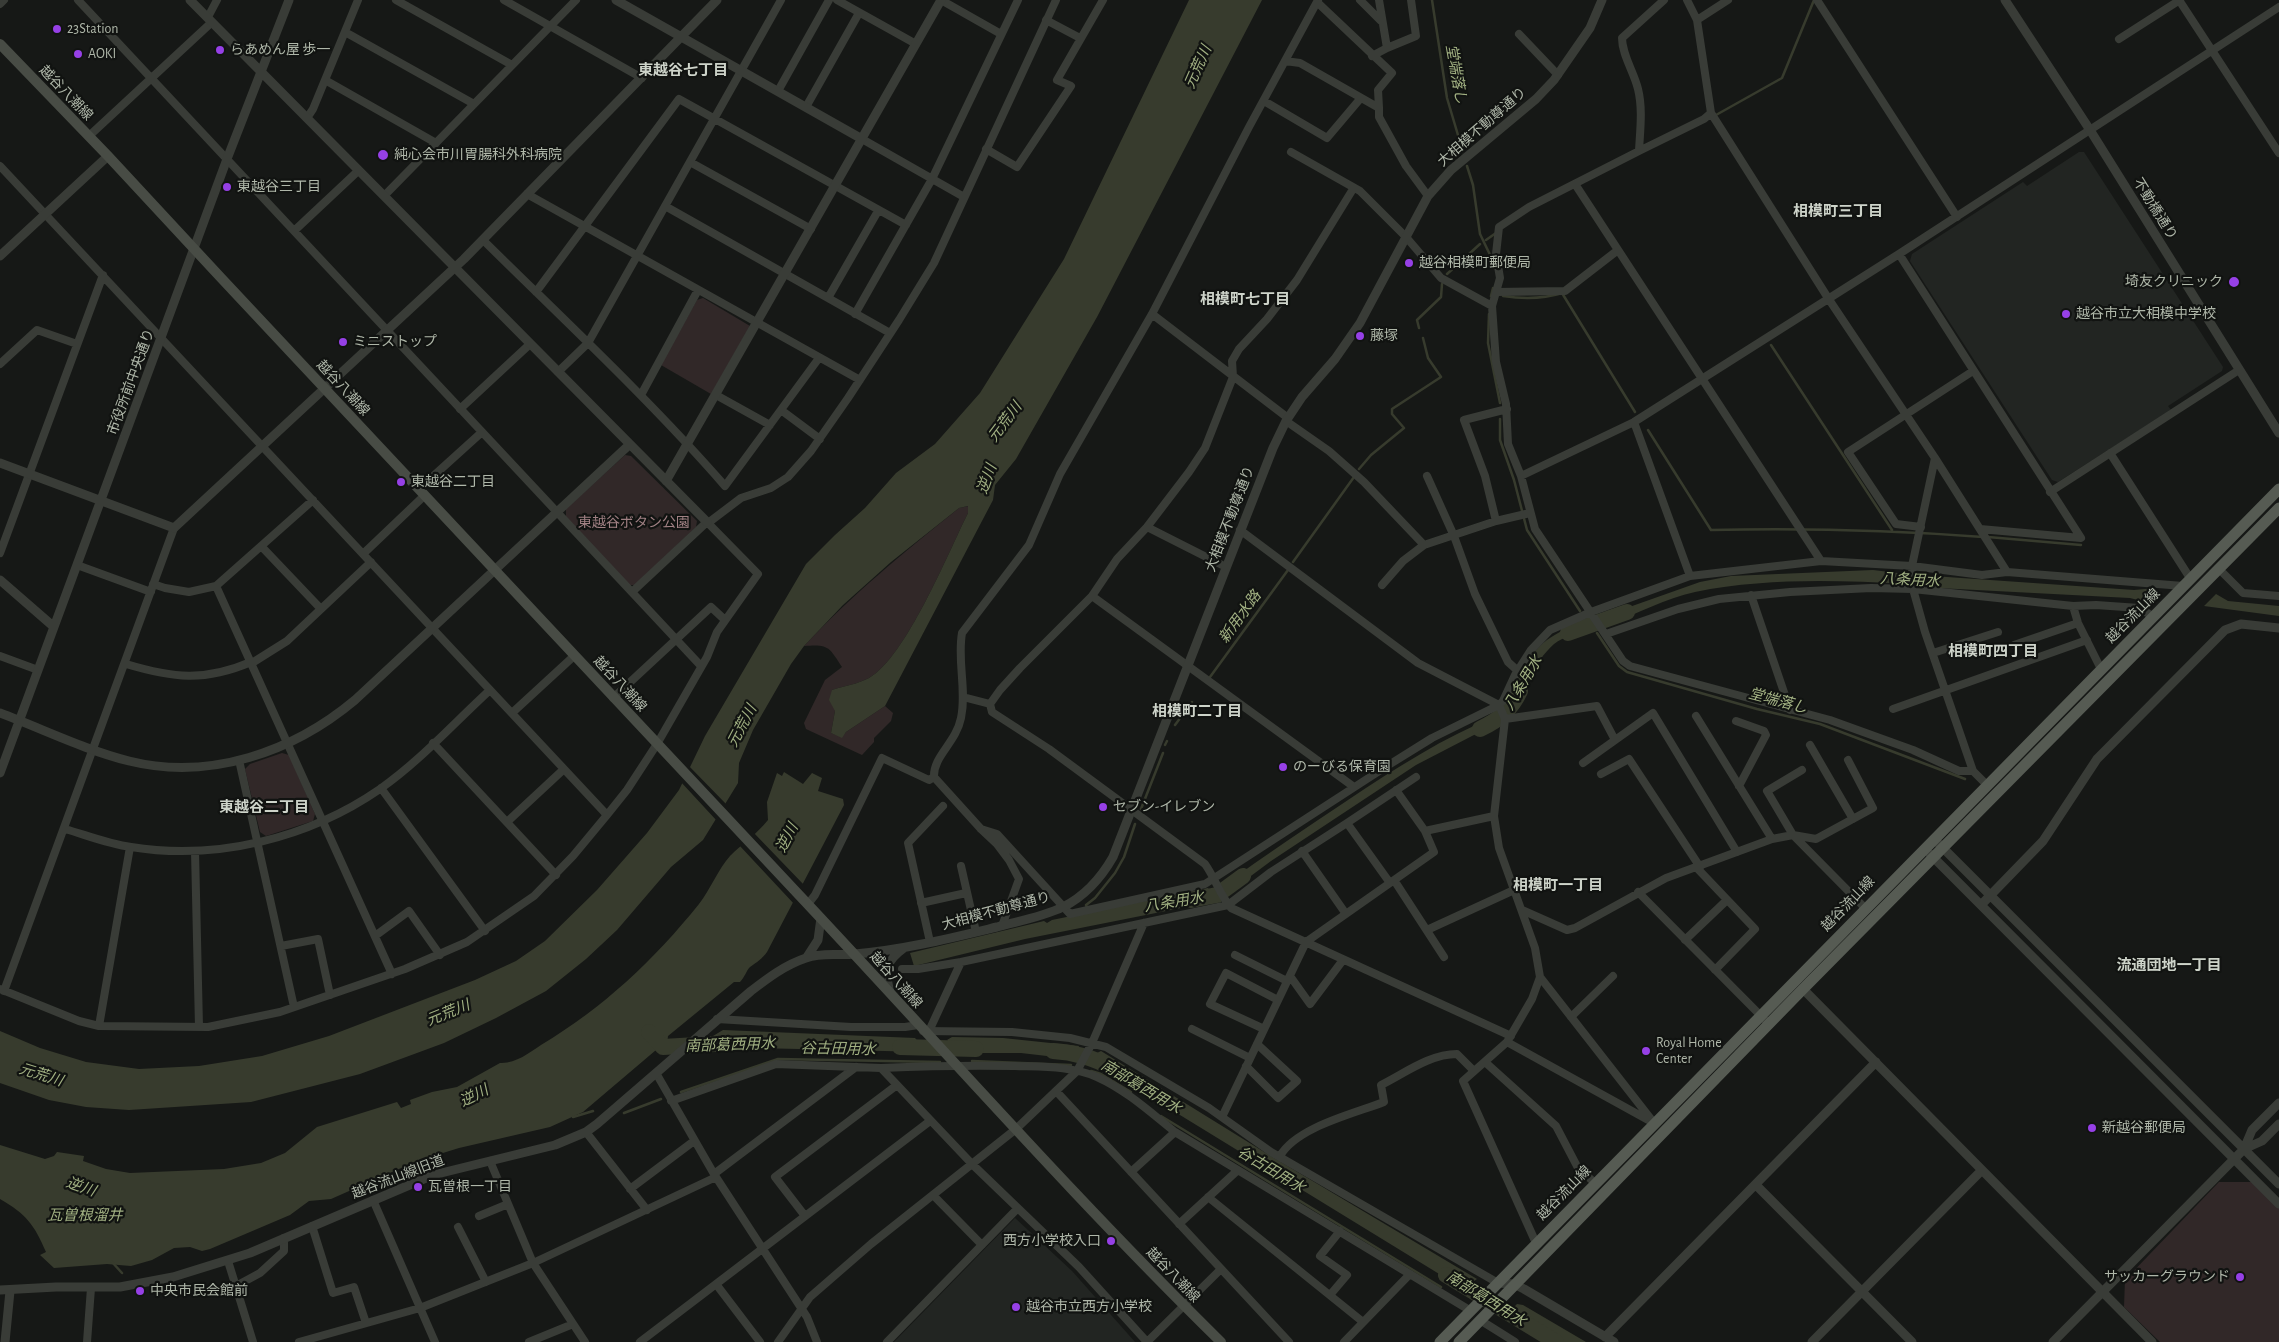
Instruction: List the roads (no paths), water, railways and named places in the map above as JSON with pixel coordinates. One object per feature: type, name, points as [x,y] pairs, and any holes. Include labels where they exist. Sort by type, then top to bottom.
[{"type":"main road","name":"越谷八潮線","points":[[0,44],[108,156],[1016,1129],[1183,1305],[1221,1342]]},
{"type":"main road","name":"越谷流山線","points":[[1440,1342],[2279,489]]},
{"type":"main road","name":"越谷流山線","points":[[1459,1342],[1803,988],[2279,508]]},
{"type":"street","points":[[0,4],[4,0]]},
{"type":"street","points":[[78,0],[701,666]]},
{"type":"street","points":[[190,0],[260,70],[358,170],[384,196],[455,268],[530,344],[558,372],[629,445],[758,574],[724,620],[660,747],[607,815],[556,875],[523,906],[485,931],[440,955],[392,974],[294,1007],[251,1019],[199,1027],[99,1026],[79,1022],[2,990],[65,829],[174,528],[455,268],[717,0]]},
{"type":"street","points":[[89,136],[152,78],[210,20],[217,0]]},
{"type":"street","name":"市役所前中央通り","points":[[0,773],[260,70],[289,0]]},
{"type":"street","points":[[307,118],[313,109],[358,0]]},
{"type":"street","points":[[396,0],[512,65]]},
{"type":"street","points":[[504,0],[642,78]]},
{"type":"street","points":[[384,196],[576,0]]},
{"type":"street","points":[[616,0],[964,197]]},
{"type":"street","points":[[558,372],[588,343],[781,0]]},
{"type":"street","points":[[778,91],[829,0]]},
{"type":"street","points":[[837,0],[916,44]]},
{"type":"street","points":[[666,481],[689,444],[941,0],[1001,34]]},
{"type":"street","points":[[855,314],[932,178],[1018,0]]},
{"type":"street","points":[[986,149],[1017,167],[1071,86],[1057,80],[1103,0]]},
{"type":"street","points":[[1360,0],[1381,21]]},
{"type":"street","points":[[1378,0],[1387,48]]},
{"type":"street","points":[[1372,56],[1416,36],[1411,0]]},
{"type":"street","name":"大相模不動尊通り","points":[[854,954],[930,942],[976,932],[1062,907],[1085,892],[1104,873],[1114,857],[1132,812],[1272,448],[1287,420],[1360,323],[1428,196],[1462,160],[1536,99],[1558,75],[1590,28],[1602,0]]},
{"type":"street","points":[[1639,151],[1641,124],[1639,90],[1622,46],[1622,38],[1664,0]]},
{"type":"street","points":[[1687,0],[1697,20],[1711,113],[1828,298],[1935,458],[2007,572]]},
{"type":"street","points":[[1697,20],[1728,0]]},
{"type":"street","points":[[1817,0],[1957,217]]},
{"type":"street","name":"不動橋通り","points":[[2005,0],[2090,130],[2279,433]]},
{"type":"street","points":[[2119,39],[2180,0],[2279,153]]},
{"type":"street","points":[[632,592],[708,523],[741,498],[782,482],[792,473],[820,439],[890,334],[934,263],[1046,20],[1052,1]]},
{"type":"street","points":[[1002,926],[1019,879],[1010,860],[997,844],[934,777],[935,764],[957,734],[962,717],[963,697],[959,648],[962,633],[1028,544],[1060,474],[1152,314],[1249,126],[1317,1],[1392,74],[1378,90],[1379,117],[1406,166],[1428,196]]},
{"type":"street","points":[[1521,476],[1634,422],[1957,217],[2279,7]]},
{"type":"street","points":[[806,107],[859,13]]},
{"type":"street","points":[[1046,20],[1080,38]]},
{"type":"street","points":[[345,32],[474,104]]},
{"type":"street","points":[[1519,34],[1558,75]]},
{"type":"street","points":[[1290,50],[1300,63],[1360,99],[1379,108]]},
{"type":"street","points":[[1285,61],[1300,63]]},
{"type":"street","points":[[325,80],[436,143]]},
{"type":"street","points":[[536,292],[679,99],[906,225]]},
{"type":"street","points":[[1264,101],[1327,138],[1360,99]]},
{"type":"street","points":[[1711,113],[1704,119],[1529,207],[1499,227],[1496,254],[1500,278],[1492,306],[1496,362],[1507,409],[1508,444],[1521,476],[1529,513],[1535,529],[1604,630],[1623,662],[1630,666],[1830,720],[1873,735],[1959,771],[1973,772]]},
{"type":"street","points":[[1291,152],[1353,189],[1360,191],[1406,237],[1441,278],[1492,306]]},
{"type":"street","points":[[0,256],[108,156]]},
{"type":"street","points":[[690,162],[811,229]]},
{"type":"street","points":[[0,166],[607,815]]},
{"type":"street","points":[[294,231],[358,170]]},
{"type":"street","points":[[1575,184],[1821,561]]},
{"type":"street","points":[[1353,189],[1297,280],[1267,319],[1239,349],[1232,361],[1233,377],[1205,448],[1147,527],[1117,559],[1092,596],[1000,690],[990,704],[992,712],[1049,749],[1205,864],[1231,908],[1509,1039],[1654,1124]]},
{"type":"street","points":[[527,194],[860,380]]},
{"type":"street","points":[[665,206],[890,334]]},
{"type":"street","points":[[828,298],[878,211]]},
{"type":"street","points":[[483,240],[641,395],[689,444],[726,486],[819,358]]},
{"type":"street","points":[[1497,292],[1565,292],[1618,250]]},
{"type":"street","points":[[1899,254],[2081,538],[1980,529]]},
{"type":"street","points":[[0,553],[103,275]]},
{"type":"street","points":[[641,395],[698,290]]},
{"type":"street","points":[[1152,314],[1329,451],[1357,476],[1424,545]]},
{"type":"street","points":[[0,364],[37,330],[77,344]]},
{"type":"street","points":[[460,409],[530,344]]},
{"type":"street","points":[[2050,492],[2238,370]]},
{"type":"street","points":[[1921,527],[1896,524],[1848,452],[1973,371]]},
{"type":"street","points":[[716,395],[770,425]]},
{"type":"street","points":[[1496,521],[1485,476],[1464,420],[1507,409]]},
{"type":"street","points":[[781,410],[820,439]]},
{"type":"street","points":[[1634,422],[1690,576]]},
{"type":"street","points":[[363,554],[482,432]]},
{"type":"street","points":[[0,713],[130,761],[163,766],[203,766],[268,753],[288,744],[337,715],[629,445]]},
{"type":"street","points":[[2110,453],[2187,582]]},
{"type":"street","points":[[1935,458],[1912,569],[1913,587],[1973,772],[1986,785]]},
{"type":"street","points":[[0,463],[174,528]]},
{"type":"street","points":[[1427,476],[1454,536],[1475,594],[1508,662],[1518,671]]},
{"type":"street","points":[[154,584],[189,592],[216,586],[313,500]]},
{"type":"street","points":[[1382,585],[1403,561],[1424,545],[1496,521],[1529,513]]},
{"type":"street","points":[[1147,527],[1226,567]]},
{"type":"street","points":[[1240,530],[1418,663],[1499,706],[1504,719],[1494,816],[1500,848],[1535,948],[1540,977],[1654,1124]]},
{"type":"street","points":[[262,547],[321,609]]},
{"type":"street","points":[[981,829],[997,834],[1070,914],[1206,884],[1432,738],[1499,706],[1531,650],[1550,630],[1690,576],[1821,561],[1982,575],[2007,572],[2187,582]]},
{"type":"street","points":[[126,664],[157,674],[183,676],[227,672],[252,663],[287,641],[371,562]]},
{"type":"street","points":[[77,565],[150,592]]},
{"type":"street","points":[[2219,569],[2243,593],[2279,596]]},
{"type":"street","points":[[0,580],[54,627]]},
{"type":"street","points":[[216,586],[392,974]]},
{"type":"street","points":[[1604,630],[1719,599],[1751,595],[1913,587],[2073,606],[2096,605],[2139,608],[2154,617]]},
{"type":"street","points":[[1751,595],[1790,710]]},
{"type":"street","points":[[1092,596],[1354,787]]},
{"type":"street","points":[[2073,606],[2078,624],[2101,669]]},
{"type":"street","points":[[613,698],[711,607],[724,620]]},
{"type":"street","points":[[2014,645],[2078,624]]},
{"type":"street","points":[[1981,905],[2043,841],[2097,759],[2225,630],[2241,624],[2279,628]]},
{"type":"street","points":[[1933,653],[1998,632]]},
{"type":"street","points":[[1893,709],[2087,640]]},
{"type":"street","points":[[0,656],[38,670]]},
{"type":"street","points":[[512,713],[574,656]]},
{"type":"street","points":[[65,829],[130,847],[195,851],[258,842],[323,821],[381,788],[490,690]]},
{"type":"street","points":[[963,697],[990,704]]},
{"type":"street","points":[[1504,719],[1597,706],[1615,740]]},
{"type":"street","points":[[1583,763],[1653,713],[1737,852]]},
{"type":"street","points":[[1696,716],[1772,839]]},
{"type":"street","points":[[1736,721],[1764,731],[1766,735],[1739,786]]},
{"type":"street","points":[[433,743],[556,875]]},
{"type":"street","points":[[1810,744],[1853,819]]},
{"type":"street","points":[[806,902],[815,895],[882,758],[929,780],[934,777]]},
{"type":"street","points":[[1601,774],[1629,759],[1698,867],[1755,929],[1715,970]]},
{"type":"street","points":[[239,760],[294,1007]]},
{"type":"street","points":[[1522,910],[1567,930],[1575,928],[1666,878],[1772,839],[1793,835],[1816,839],[1873,808],[1848,760]]},
{"type":"street","points":[[508,822],[564,769]]},
{"type":"street","points":[[1802,770],[1767,791],[1793,835],[1865,908]]},
{"type":"street","points":[[902,969],[918,969],[961,962],[1144,923],[1226,902],[1416,777]]},
{"type":"street","points":[[381,788],[485,931]]},
{"type":"street","points":[[1222,1117],[1306,942],[1434,852],[1425,831],[1396,790]]},
{"type":"street","points":[[930,942],[908,843],[943,806]]},
{"type":"street","points":[[1425,831],[1494,816]]},
{"type":"street","points":[[1347,823],[1427,930],[1444,958]]},
{"type":"street","points":[[1934,838],[2279,1184]]},
{"type":"street","points":[[99,1026],[130,847]]},
{"type":"street","points":[[1924,848],[2279,1204]]},
{"type":"street","points":[[195,851],[199,1027]]},
{"type":"street","points":[[1302,852],[1346,914]]},
{"type":"street","points":[[960,866],[976,932]]},
{"type":"street","points":[[1427,930],[1514,890]]},
{"type":"street","points":[[1638,892],[1769,1024]]},
{"type":"street","points":[[921,903],[966,893]]},
{"type":"street","points":[[1685,940],[1727,900]]},
{"type":"street","points":[[375,936],[409,911],[440,955]]},
{"type":"street","points":[[807,957],[818,940],[821,918]]},
{"type":"street","points":[[778,1342],[810,1297],[871,1244],[1016,1129],[1077,1071],[1092,1043],[1144,923]]},
{"type":"street","points":[[281,946],[318,940],[330,995]]},
{"type":"street","points":[[890,994],[886,978],[889,962],[907,946]]},
{"type":"street","name":"越谷流山線旧道","points":[[5,1342],[5,1291],[56,1287],[91,1288],[142,1284],[173,1278],[228,1261],[433,1175],[556,1145],[586,1132],[717,1019],[775,973],[807,957],[821,954],[854,954]]},
{"type":"street","points":[[1234,955],[1289,978],[1310,1004],[1343,960]]},
{"type":"street","points":[[923,1029],[961,962]]},
{"type":"street","points":[[1264,1029],[1210,1004],[1226,973],[1278,1000]]},
{"type":"street","points":[[1571,1017],[1614,976]]},
{"type":"street","points":[[1536,1243],[1463,1081],[1509,1039],[1532,999],[1540,977]]},
{"type":"street","points":[[1803,988],[2152,1342]]},
{"type":"street","points":[[717,1019],[851,1027],[905,1027],[1012,1032],[1092,1043],[1106,1047],[1222,1117],[1280,1156],[1498,1283],[1513,1285],[1614,1342]]},
{"type":"street","points":[[1192,1029],[1250,1058]]},
{"type":"street","points":[[1246,1066],[1278,1098],[1297,1081],[1257,1044]]},
{"type":"street","points":[[1280,1156],[1284,1149],[1302,1135],[1384,1102],[1381,1085],[1444,1054],[1457,1054],[1474,1071]]},
{"type":"street","points":[[1485,1062],[1556,1126],[1578,1168],[1595,1183]]},
{"type":"street","points":[[1605,1337],[1876,1062]]},
{"type":"street","points":[[671,1101],[776,1064],[881,1068],[955,1064],[1037,1067],[1077,1071],[1097,1077],[1125,1092],[1175,1132],[1471,1311]]},
{"type":"street","points":[[299,1342],[420,1308],[533,1263],[647,1210],[715,1176],[856,1067]]},
{"type":"street","points":[[881,1068],[972,1164],[1079,1267],[1147,1342],[1221,1269]]},
{"type":"street","points":[[656,1073],[715,1176],[801,1308],[817,1342]]},
{"type":"street","points":[[805,1216],[775,1177],[897,1084]]},
{"type":"street","points":[[1056,1092],[1289,1342]]},
{"type":"street","points":[[2244,1149],[2252,1130],[2279,1103]]},
{"type":"street","points":[[640,1342],[930,1121]]},
{"type":"street","points":[[2053,1342],[2244,1149],[2262,1141],[2279,1124]]},
{"type":"street","points":[[586,1132],[647,1210]]},
{"type":"street","points":[[1131,1172],[1175,1132]]},
{"type":"street","points":[[630,1189],[694,1140]]},
{"type":"street","points":[[490,1161],[533,1263],[585,1342]]},
{"type":"street","points":[[1179,1224],[1238,1170]]},
{"type":"street","points":[[1812,1342],[1982,1170]]},
{"type":"street","points":[[1756,1185],[1912,1342]]},
{"type":"street","points":[[933,1195],[982,1245]]},
{"type":"street","points":[[1208,1197],[1363,1322]]},
{"type":"street","points":[[373,1200],[435,1342]]},
{"type":"street","points":[[479,1216],[508,1204]]},
{"type":"street","points":[[887,1342],[1017,1209]]},
{"type":"street","points":[[312,1226],[333,1293],[354,1287],[366,1323]]},
{"type":"street","points":[[458,1227],[486,1282]]},
{"type":"street","points":[[1330,1295],[1347,1275],[1320,1256],[1340,1232]]},
{"type":"street","points":[[236,1286],[260,1273],[284,1251],[284,1238]]},
{"type":"street","points":[[228,1261],[253,1342]]},
{"type":"street","points":[[1344,1342],[1410,1274]]},
{"type":"street","points":[[716,1284],[760,1342]]},
{"type":"street","points":[[87,1342],[91,1288]]},
{"type":"street","points":[[1480,1320],[1515,1342]]},
{"type":"street","points":[[529,1342],[573,1324]]},
{"type":"water","points":[[1189,0],[1262,0],[1097,317],[1016,459],[995,485],[993,500],[885,706],[846,732],[842,738],[831,733],[835,711],[829,700],[832,690],[869,678],[883,667],[897,649],[925,603],[938,577],[968,513],[968,506],[959,508],[891,562],[843,605],[804,646],[791,664],[753,730],[739,763],[738,783],[703,840],[671,867],[617,930],[586,959],[546,991],[444,1043],[360,1074],[251,1102],[129,1110],[86,1107],[49,1100],[0,1083],[0,1031],[40,1048],[86,1062],[139,1069],[199,1066],[262,1056],[329,1036],[475,980],[516,961],[545,941],[597,890],[647,833],[679,790],[705,736],[806,564],[865,508],[896,473],[935,444],[980,393],[1064,259]]},
{"type":"water","points":[[1873,570],[1906,574],[1906,584],[1800,581],[1747,584],[1721,587],[1684,595],[1662,602],[1609,625],[1604,616],[1700,582],[1731,576]]},
{"type":"water","points":[[1918,575],[2134,590],[2156,588],[2142,601],[2130,598],[1919,587]]},
{"type":"water","points":[[2216,594],[2228,601],[2279,606],[2279,616],[2204,606]]},
{"type":"water","points":[[1583,621],[1590,630],[1562,639],[1547,651],[1530,677],[1511,713],[1507,706],[1514,696],[1512,689],[1533,654],[1556,634]]},
{"type":"water","points":[[1497,716],[1499,722],[1416,765],[1271,861],[1228,893],[1223,886],[1402,765],[1458,733]]},
{"type":"water","name":"瓦曽根溜井","points":[[784,772],[803,784],[812,773],[822,778],[818,791],[843,799],[844,805],[767,952],[747,970],[740,982],[734,982],[668,1036],[667,1045],[662,1049],[656,1050],[583,1112],[550,1127],[459,1148],[417,1161],[331,1199],[309,1201],[290,1215],[210,1249],[202,1251],[190,1247],[174,1248],[152,1260],[131,1266],[107,1264],[54,1268],[40,1255],[46,1252],[33,1227],[23,1215],[0,1199],[0,1145],[45,1159],[54,1156],[57,1152],[84,1156],[83,1161],[106,1169],[130,1173],[224,1169],[261,1163],[285,1153],[317,1127],[397,1102],[401,1108],[411,1104],[410,1100],[432,1092],[457,1087],[500,1063],[511,1062],[522,1057],[564,1031],[606,999],[646,963],[682,925],[699,904],[730,856],[768,820],[767,802],[777,773],[782,776]]},
{"type":"water","points":[[1208,888],[1213,900],[1201,904],[1025,939],[914,966],[910,953],[1044,921],[1047,923],[1052,920]]},
{"type":"water","points":[[723,1030],[915,1038],[927,1052],[714,1047],[707,1044],[708,1039]]},
{"type":"water","points":[[952,1037],[1003,1038],[1079,1046],[1073,1059],[1021,1053],[961,1053],[947,1040]]},
{"type":"water","points":[[1101,1051],[1269,1155],[1477,1279],[1462,1289],[1105,1069],[1090,1065],[1097,1053]]},
{"type":"water","points":[[1517,1304],[1523,1305],[1586,1342],[1543,1342],[1504,1317]]},
{"type":"waterway","name":"堂端落し","points":[[1432,0],[1447,98],[1463,152]]},
{"type":"waterway","name":"新用水路","points":[[1716,115],[1782,78],[1814,0]]},
{"type":"waterway","name":"堂端落し","points":[[1467,166],[1473,185],[1480,234],[1493,261]]},
{"type":"waterway","name":"新用水路","points":[[1486,240],[1496,233]]},
{"type":"waterway","name":"新用水路","points":[[1447,274],[1480,244]]},
{"type":"waterway","name":"新用水路","points":[[1419,328],[1417,320],[1441,297],[1442,284]]},
{"type":"waterway","name":"堂端落し","points":[[1491,296],[1493,288]]},
{"type":"waterway","points":[[1503,296],[1533,298],[1562,293],[1635,412]]},
{"type":"waterway","name":"堂端落し","points":[[1489,314],[1488,343],[1500,403]]},
{"type":"waterway","name":"新用水路","points":[[1359,469],[1371,455],[1404,428],[1392,414],[1392,409],[1441,377],[1428,358],[1423,338]]},
{"type":"waterway","points":[[1771,345],[1892,530]]},
{"type":"waterway","name":"堂端落し","points":[[1500,419],[1500,440],[1514,480],[1527,530],[1580,611]]},
{"type":"waterway","points":[[1648,430],[1711,530],[1847,530],[1983,537]]},
{"type":"waterway","name":"新用水路","points":[[1293,562],[1354,477]]},
{"type":"waterway","points":[[1988,537],[2081,545]]},
{"type":"waterway","name":"新用水路","points":[[1210,677],[1288,570]]},
{"type":"waterway","name":"八条用水","points":[[1568,633],[1627,612]]},
{"type":"waterway","name":"堂端落し","points":[[1597,633],[1619,666],[1627,672],[1757,709],[1820,724],[1965,779]]},
{"type":"waterway","name":"八条用水","points":[[1480,729],[1504,714],[1513,704],[1520,691]]},
{"type":"waterway","name":"新用水路","points":[[1175,725],[1192,702]]},
{"type":"waterway","name":"新用水路","points":[[1165,745],[1167,741]]},
{"type":"waterway","name":"新用水路","points":[[1141,809],[1163,753]]},
{"type":"waterway","name":"新用水路","points":[[1087,908],[1086,905],[1095,898],[1115,873],[1124,857],[1135,824]]},
{"type":"waterway","name":"八条用水","points":[[1191,900],[1217,895],[1243,876]]},
{"type":"waterway","name":"南部葛西用水","points":[[649,1032],[663,1047],[731,1043]]},
{"type":"waterway","name":"南部葛西用水","points":[[900,1047],[976,1049]]},
{"type":"waterway","name":"南部葛西用水","points":[[1053,1051],[1084,1056],[1113,1069]]},
{"type":"waterway","name":"谷古田用水","points":[[681,1092],[778,1059],[940,1062]]},
{"type":"waterway","name":"谷古田用水","points":[[972,1061],[1071,1065]]},
{"type":"waterway","name":"谷古田用水","points":[[1091,1071],[1101,1074],[1131,1092]]},
{"type":"waterway","name":"谷古田用水","points":[[624,1113],[661,1099]]},
{"type":"waterway","name":"谷古田用水","points":[[573,1117],[593,1111]]},
{"type":"waterway","name":"谷古田用水","points":[[1161,1116],[1441,1287]]},
{"type":"waterway","points":[[112,1262],[122,1273]]},
{"type":"waterway","name":"南部葛西用水","points":[[1446,1275],[1556,1342]]},
{"type":"place","name":"23Station","points":[[57,29]]},
{"type":"place","name":"らあめん屋 歩一","points":[[220,50]]},
{"type":"place","name":"AOKI","points":[[78,54]]},
{"type":"place","name":"純心会市川胃腸科外科病院","points":[[383,155]]},
{"type":"place","name":"東越谷三丁目","points":[[227,187]]},
{"type":"place","name":"越谷相模町郵便局","points":[[1409,263]]},
{"type":"place","name":"埼友クリニック","points":[[2234,282]]},
{"type":"place","name":"越谷市立大相模中学校","points":[[2066,314]]},
{"type":"place","name":"藤塚","points":[[1360,336]]},
{"type":"place","name":"ミニストップ","points":[[343,342]]},
{"type":"place","name":"東越谷二丁目","points":[[401,482]]},
{"type":"place","name":"のーびる保育園","points":[[1283,767]]},
{"type":"place","name":"セブン-イレブン","points":[[1103,807]]},
{"type":"place","name":"Royal Home Center","points":[[1646,1051]]},
{"type":"place","name":"新越谷郵便局","points":[[2092,1128]]},
{"type":"place","name":"瓦曽根一丁目","points":[[418,1187]]},
{"type":"place","name":"西方小学校入口","points":[[1111,1241]]},
{"type":"place","name":"サッカーグラウンド","points":[[2240,1277]]},
{"type":"place","name":"中央市民会館前","points":[[140,1291]]},
{"type":"place","name":"越谷市立西方小学校","points":[[1016,1307]]},
{"type":"district","name":"東越谷七丁目","points":[[683,70]]},
{"type":"district","name":"相模町三丁目","points":[[1838,211]]},
{"type":"district","name":"相模町七丁目","points":[[1245,299]]},
{"type":"district","name":"相模町四丁目","points":[[1993,651]]},
{"type":"district","name":"相模町二丁目","points":[[1197,711]]},
{"type":"district","name":"東越谷二丁目","points":[[264,807]]},
{"type":"district","name":"相模町一丁目","points":[[1558,885]]},
{"type":"district","name":"流通団地一丁目","points":[[2169,965]]},
{"type":"water label","name":"元荒川","points":[[1198,67]]},
{"type":"water label","name":"元荒川","points":[[1005,422]]},
{"type":"water label","name":"逆川","points":[[987,479]]},
{"type":"water label","name":"元荒川","points":[[742,726]]},
{"type":"water label","name":"逆川","points":[[787,838]]},
{"type":"water label","name":"元荒川","points":[[448,1013]]},
{"type":"water label","name":"元荒川","points":[[41,1075]]},
{"type":"water label","name":"逆川","points":[[474,1096]]},
{"type":"water label","name":"逆川","points":[[81,1187]]},
{"type":"park label","name":"東越谷ボタン公園","points":[[634,523]]}]
